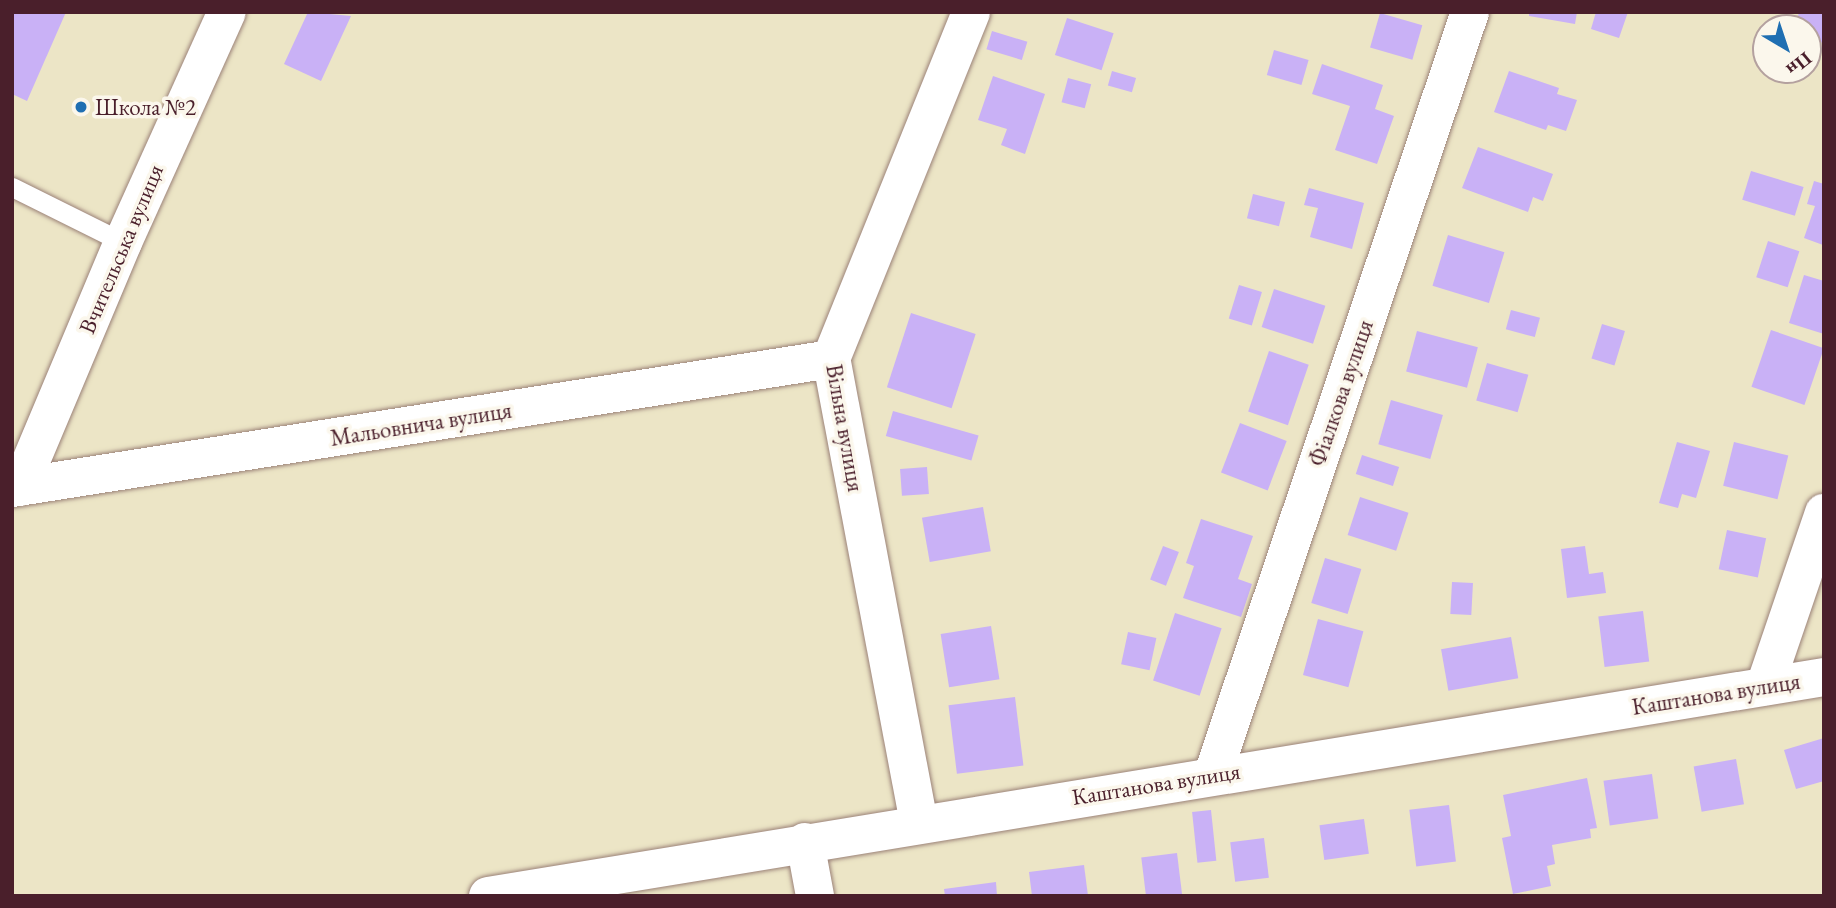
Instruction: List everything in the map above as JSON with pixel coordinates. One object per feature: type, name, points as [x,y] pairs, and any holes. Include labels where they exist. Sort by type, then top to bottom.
[{"type":"street","name":"Вчительська вулиця","points":[[16,488],[227,12]]},
{"type":"street","name":"Вільна вулиця","points":[[919,823],[831,359],[971,12]]},
{"type":"street","name":"Фіалкова вулиця","points":[[1213,774],[1470,12]]},
{"type":"street","name":"Мальовнича вулиця","points":[[16,488],[831,359]]},
{"type":"street","points":[[1765,686],[1824,513]]},
{"type":"street","name":"Каштанова вулиця","points":[[488,896],[1213,774],[1824,677]]},
{"type":"street","points":[[805,842],[815,896]]},
{"type":"lane","points":[[12,187],[123,242]]},
{"type":"building","points":[[12,12],[66,12],[27,101],[12,94]]},
{"type":"building","points":[[308,12],[351,16],[321,81],[284,64]]},
{"type":"building","points":[[1529,12],[1577,12],[1575,24],[1529,16]]},
{"type":"building","points":[[1596,12],[1628,12],[1619,38],[1591,29]]},
{"type":"building","points":[[1824,12],[1824,43],[1822,14],[1798,14]]},
{"type":"building","points":[[1380,13],[1422,25],[1412,60],[1370,48]]},
{"type":"building","points":[[1067,18],[1114,33],[1102,70],[1055,55]]},
{"type":"building","points":[[992,31],[1027,42],[1022,60],[986,49]]},
{"type":"building","points":[[1274,50],[1309,60],[1301,85],[1267,75]]},
{"type":"building","points":[[1322,64],[1383,85],[1375,109],[1394,116],[1377,164],[1335,150],[1350,106],[1312,94]]},
{"type":"building","points":[[1112,71],[1136,78],[1132,92],[1108,85]]},
{"type":"building","points":[[1509,71],[1559,88],[1557,94],[1577,100],[1566,131],[1548,125],[1546,130],[1494,112]]},
{"type":"building","points":[[993,76],[1045,94],[1025,154],[1001,145],[1007,129],[978,120]]},
{"type":"building","points":[[1068,78],[1091,84],[1085,108],[1062,102]]},
{"type":"building","points":[[1478,147],[1553,174],[1543,201],[1533,197],[1528,212],[1462,188]]},
{"type":"building","points":[[1751,171],[1804,187],[1795,216],[1742,200]]},
{"type":"building","points":[[1814,181],[1824,184],[1823,245],[1804,238],[1815,206],[1807,204]]},
{"type":"building","points":[[1309,188],[1364,203],[1352,249],[1310,237],[1318,208],[1304,205]]},
{"type":"building","points":[[1253,194],[1285,202],[1279,226],[1247,218]]},
{"type":"building","points":[[1448,235],[1504,252],[1489,303],[1433,286]]},
{"type":"building","points":[[1768,241],[1799,251],[1788,287],[1756,277]]},
{"type":"building","points":[[1804,275],[1824,281],[1824,334],[1789,323]]},
{"type":"building","points":[[1239,285],[1262,292],[1252,325],[1229,318]]},
{"type":"building","points":[[1274,289],[1325,306],[1313,344],[1262,327]]},
{"type":"building","points":[[1511,310],[1540,318],[1535,337],[1506,329]]},
{"type":"building","points":[[911,313],[976,334],[952,408],[887,387]]},
{"type":"building","points":[[1602,324],[1625,331],[1614,365],[1591,358]]},
{"type":"building","points":[[1771,330],[1824,348],[1804,405],[1751,387]]},
{"type":"building","points":[[1417,331],[1478,347],[1467,388],[1406,372]]},
{"type":"building","points":[[1269,351],[1309,365],[1288,425],[1248,412]]},
{"type":"building","points":[[1487,363],[1528,375],[1518,412],[1476,400]]},
{"type":"building","points":[[1391,400],[1443,415],[1430,459],[1378,444]]},
{"type":"building","points":[[893,411],[979,436],[971,461],[886,436]]},
{"type":"building","points":[[1240,423],[1287,441],[1268,490],[1221,472]]},
{"type":"building","points":[[1677,442],[1710,451],[1696,498],[1682,494],[1678,508],[1659,503]]},
{"type":"building","points":[[1734,442],[1788,456],[1777,499],[1723,486]]},
{"type":"building","points":[[1362,455],[1399,467],[1393,486],[1356,474]]},
{"type":"building","points":[[927,467],[929,494],[902,496],[900,469]]},
{"type":"building","points":[[1360,497],[1409,513],[1396,551],[1348,535]]},
{"type":"building","points":[[983,507],[991,551],[930,562],[922,518]]},
{"type":"building","points":[[1201,519],[1253,536],[1238,579],[1252,584],[1241,617],[1183,598],[1194,566],[1186,563]]},
{"type":"building","points":[[1727,530],[1766,538],[1758,577],[1719,569]]},
{"type":"building","points":[[1163,546],[1179,552],[1166,586],[1150,580]]},
{"type":"building","points":[[1585,546],[1589,574],[1603,572],[1606,593],[1567,598],[1561,549]]},
{"type":"building","points":[[1325,558],[1361,569],[1348,614],[1311,603]]},
{"type":"building","points":[[1452,582],[1473,583],[1471,615],[1450,614]]},
{"type":"building","points":[[1643,611],[1649,662],[1605,667],[1598,616]]},
{"type":"building","points":[[1175,613],[1222,628],[1200,696],[1153,681]]},
{"type":"building","points":[[1318,619],[1363,631],[1348,687],[1303,675]]},
{"type":"building","points":[[991,626],[999,679],[949,687],[941,634]]},
{"type":"building","points":[[1128,632],[1156,638],[1150,670],[1121,664]]},
{"type":"building","points":[[1511,637],[1518,678],[1448,691],[1441,649]]},
{"type":"building","points":[[1015,697],[1023,765],[957,774],[948,705]]},
{"type":"building","points":[[1824,738],[1824,781],[1796,789],[1784,750]]},
{"type":"building","points":[[1736,759],[1744,804],[1702,812],[1694,766]]},
{"type":"building","points":[[1652,774],[1658,819],[1610,825],[1603,781]]},
{"type":"building","points":[[1587,778],[1597,828],[1590,829],[1591,838],[1552,845],[1555,864],[1547,866],[1551,886],[1513,894],[1502,838],[1511,836],[1503,795]]},
{"type":"building","points":[[1449,805],[1456,862],[1416,866],[1409,810]]},
{"type":"building","points":[[1211,810],[1216,861],[1197,863],[1192,812]]},
{"type":"building","points":[[1364,819],[1369,854],[1324,860],[1319,825]]},
{"type":"building","points":[[1264,838],[1269,878],[1235,882],[1230,842]]},
{"type":"building","points":[[1177,853],[1182,896],[1146,896],[1141,857]]},
{"type":"building","points":[[1084,865],[1088,896],[1032,896],[1029,872]]},
{"type":"building","points":[[996,882],[997,896],[945,896],[944,889]]},
{"type":"place","name":"Школа №2","points":[[81,107]]}]
